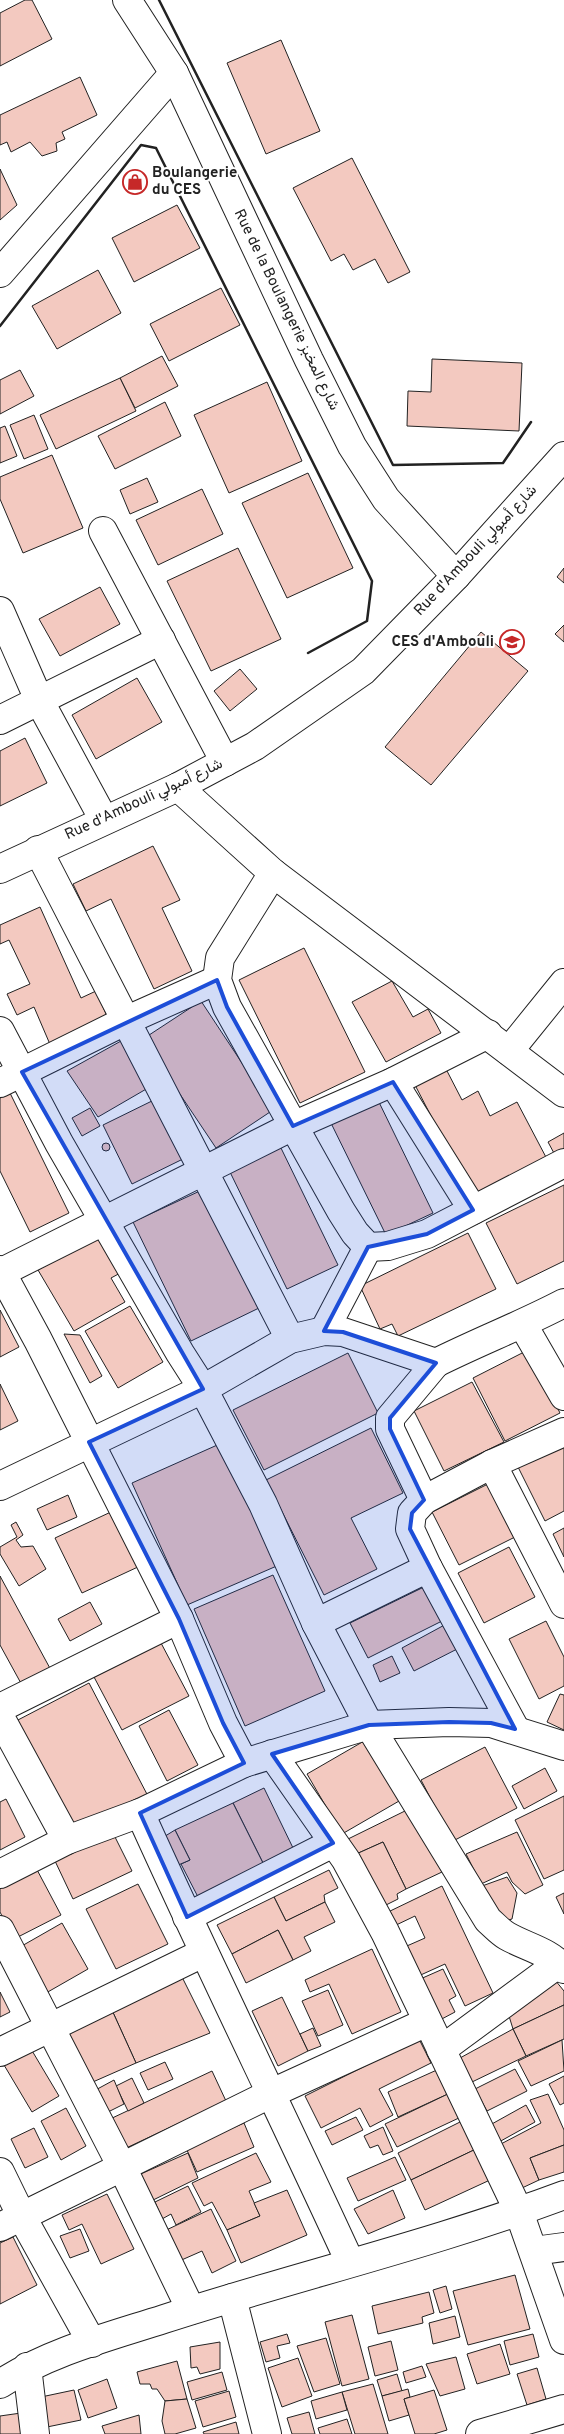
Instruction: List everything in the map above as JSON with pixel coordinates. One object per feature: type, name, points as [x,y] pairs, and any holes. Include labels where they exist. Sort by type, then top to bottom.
[{"type":"street","name":"Rue de la Boulangerie شارع المخبز","points":[[127,0],[174,73],[309,360],[352,446],[386,499],[456,576]]},
{"type":"street","points":[[0,273],[174,73]]},
{"type":"street","name":"Rue d'Ambouli شارع أمبولي","points":[[0,869],[178,787],[255,746],[363,671],[456,576],[564,456]]},
{"type":"street","points":[[103,531],[225,762]]},
{"type":"street","points":[[0,611],[39,700],[104,820]]},
{"type":"street","points":[[0,720],[161,640]]},
{"type":"street","points":[[178,787],[273,873],[564,1093]]},
{"type":"street","points":[[38,850],[290,1339]]},
{"type":"street","points":[[273,873],[220,958],[217,980],[227,1007],[294,1126],[355,1233],[368,1247],[388,1246],[427,1234],[564,1163]]},
{"type":"street","points":[[11,1078],[125,1021],[217,980]]},
{"type":"street","points":[[509,1051],[564,983]]},
{"type":"street","points":[[0,1031],[11,1078],[104,1220],[203,1389],[263,1504],[316,1623],[369,1725],[488,1920],[506,1935],[537,1949],[561,1966],[441,2050]]},
{"type":"street","points":[[244,1763],[223,1723],[179,1618],[0,1272],[294,1126],[393,1082],[488,1034]]},
{"type":"street","points":[[393,1082],[473,1210]]},
{"type":"street","points":[[324,1331],[368,1247]]},
{"type":"street","points":[[424,1500],[390,1429],[390,1418],[436,1363],[470,1346],[523,1325],[564,1303]]},
{"type":"street","points":[[523,1325],[564,1396]]},
{"type":"street","points":[[0,1486],[203,1389],[290,1339],[324,1331],[343,1332],[370,1339],[436,1363]]},
{"type":"street","points":[[515,1729],[428,1568],[410,1529],[412,1513],[424,1500],[492,1464],[564,1432]]},
{"type":"street","points":[[492,1464],[564,1604]]},
{"type":"street","points":[[316,1623],[428,1568]]},
{"type":"street","points":[[0,1708],[179,1618]]},
{"type":"street","points":[[0,1717],[10,1762],[67,1840]]},
{"type":"street","points":[[0,1874],[67,1840],[140,1812],[244,1763],[369,1725],[449,1722],[491,1723],[564,1746]]},
{"type":"street","points":[[272,1754],[346,1860],[385,1932],[426,2022],[519,2212],[564,2340]]},
{"type":"street","points":[[140,1812],[203,1953],[272,2093],[350,2262]]},
{"type":"street","points":[[187,1917],[333,1842]]},
{"type":"street","points":[[0,1930],[122,2167],[191,2310]]},
{"type":"street","points":[[0,2052],[203,1953]]},
{"type":"street","points":[[11,2222],[272,2093],[426,2022]]},
{"type":"street","points":[[0,2172],[11,2222],[92,2343]]},
{"type":"street","points":[[0,2384],[27,2367],[92,2343],[191,2310],[519,2212],[564,2195]]},
{"type":"street","points":[[534,2251],[564,2247]]},
{"type":"street","points":[[232,2298],[267,2434]]},
{"type":"street","points":[[27,2367],[35,2434]]},
{"type":"street","points":[[480,2434],[564,2409]]},
{"type":"highlighted area","points":[[217,980],[227,1007],[293,1126],[393,1082],[473,1210],[427,1234],[368,1247],[324,1331],[343,1332],[436,1363],[390,1418],[390,1429],[424,1500],[412,1513],[410,1529],[515,1729],[491,1723],[449,1722],[369,1725],[272,1754],[333,1843],[187,1917],[140,1813],[244,1763],[223,1723],[179,1619],[89,1442],[203,1389],[22,1072]]},
{"type":"building","points":[[25,0],[32,0],[52,39],[0,66],[0,13]]},
{"type":"building","points":[[281,40],[320,131],[266,154],[227,63]]},
{"type":"building","points":[[80,77],[97,115],[62,132],[65,139],[56,143],[57,151],[42,156],[30,142],[11,152],[7,142],[0,145],[0,115]]},
{"type":"building","points":[[352,158],[410,272],[388,283],[375,259],[353,270],[344,254],[331,261],[293,188]]},
{"type":"building","points":[[0,169],[17,205],[0,220]]},
{"type":"building","points":[[177,205],[200,248],[134,282],[112,238]]},
{"type":"building","points":[[98,270],[121,313],[57,349],[32,306]]},
{"type":"building","points":[[221,288],[240,325],[169,361],[150,324]]},
{"type":"building","points":[[162,356],[178,386],[135,408],[120,378]]},
{"type":"building","points":[[432,359],[522,363],[519,431],[407,426],[408,391],[431,392]]},
{"type":"building","points":[[20,370],[34,396],[0,414],[0,380]]},
{"type":"building","points":[[120,378],[136,411],[56,449],[40,415]]},
{"type":"building","points":[[267,382],[302,461],[229,493],[194,415]]},
{"type":"building","points":[[165,402],[181,436],[115,469],[98,436]]},
{"type":"building","points":[[34,415],[48,449],[24,459],[10,425]]},
{"type":"building","points":[[5,426],[17,456],[0,463],[0,428]]},
{"type":"building","points":[[52,455],[83,528],[23,553],[0,499],[0,477]]},
{"type":"building","points":[[308,473],[353,568],[287,598],[242,503]]},
{"type":"building","points":[[147,478],[158,502],[130,514],[120,490]]},
{"type":"building","points":[[202,489],[223,534],[158,565],[136,520]]},
{"type":"building","points":[[238,548],[281,639],[211,671],[167,581]]},
{"type":"building","points":[[564,568],[564,583],[557,577]]},
{"type":"building","points":[[100,587],[120,624],[60,656],[39,619]]},
{"type":"building","points":[[564,625],[564,642],[555,634]]},
{"type":"building","points":[[481,632],[528,671],[431,785],[385,747]]},
{"type":"building","points":[[240,669],[257,689],[230,711],[214,691]]},
{"type":"building","points":[[137,678],[162,722],[96,759],[72,715]]},
{"type":"building","points":[[25,738],[47,783],[0,806],[0,751]]},
{"type":"building","points":[[153,846],[180,900],[162,908],[192,971],[154,989],[111,899],[86,911],[73,884]]},
{"type":"building","points":[[40,907],[81,998],[96,991],[110,1023],[52,1049],[34,1007],[17,1015],[7,994],[30,984],[9,940],[0,944],[0,925]]},
{"type":"building","points":[[304,948],[365,1072],[300,1103],[239,980]]},
{"type":"building","points":[[392,981],[413,1017],[428,1009],[441,1033],[386,1062],[352,1002]]},
{"type":"building","points":[[201,1001],[273,1110],[216,1148],[143,1039]]},
{"type":"building","points":[[121,1041],[148,1088],[98,1117],[67,1071]]},
{"type":"building","points":[[446,1069],[462,1100],[478,1091],[490,1116],[517,1102],[548,1161],[474,1199],[415,1085]]},
{"type":"building","points":[[10,1093],[69,1213],[30,1232],[0,1171],[0,1098]]},
{"type":"building","points":[[375,1094],[433,1213],[386,1235],[328,1117]]},
{"type":"building","points":[[158,1098],[187,1157],[132,1184],[103,1125]]},
{"type":"building","points":[[90,1108],[100,1126],[82,1136],[72,1118]]},
{"type":"building","points":[[564,1133],[564,1151],[555,1155],[548,1142]]},
{"type":"building","points":[[106,1143],[110,1147],[106,1151],[102,1147]]},
{"type":"building","points":[[280,1146],[338,1265],[287,1289],[229,1170]]},
{"type":"building","points":[[564,1185],[564,1261],[517,1284],[486,1223]]},
{"type":"building","points":[[202,1190],[259,1308],[191,1341],[133,1222]]},
{"type":"building","points":[[468,1233],[496,1289],[398,1336],[392,1324],[380,1329],[360,1286]]},
{"type":"building","points":[[102,1234],[124,1271],[111,1278],[125,1302],[74,1331],[38,1270]]},
{"type":"building","points":[[130,1306],[163,1362],[118,1388],[85,1331]]},
{"type":"building","points":[[0,1310],[19,1347],[0,1357]]},
{"type":"building","points":[[64,1334],[80,1335],[102,1376],[90,1383]]},
{"type":"building","points":[[528,1350],[560,1413],[505,1441],[473,1378]]},
{"type":"building","points":[[348,1353],[378,1413],[264,1470],[233,1410]]},
{"type":"building","points":[[472,1382],[504,1442],[444,1471],[414,1411]]},
{"type":"building","points":[[0,1384],[18,1421],[0,1430]]},
{"type":"building","points":[[371,1428],[403,1493],[351,1518],[377,1569],[324,1595],[266,1480]]},
{"type":"building","points":[[224,1442],[279,1565],[187,1605],[132,1483]]},
{"type":"building","points":[[564,1442],[564,1511],[545,1521],[517,1465]]},
{"type":"building","points":[[488,1484],[515,1537],[459,1565],[432,1512]]},
{"type":"building","points":[[68,1495],[77,1517],[47,1530],[37,1509]]},
{"type":"building","points":[[113,1511],[140,1566],[82,1593],[55,1538]]},
{"type":"building","points":[[16,1522],[23,1535],[16,1540],[21,1547],[33,1546],[46,1569],[19,1586],[0,1554],[0,1547],[17,1537],[11,1525]]},
{"type":"building","points":[[564,1528],[564,1557],[553,1534]]},
{"type":"building","points":[[509,1547],[535,1597],[484,1623],[458,1573]]},
{"type":"building","points":[[273,1575],[325,1691],[245,1726],[194,1609]]},
{"type":"building","points":[[0,1576],[52,1672],[23,1687],[0,1645]]},
{"type":"building","points":[[426,1586],[444,1620],[368,1658],[350,1623]]},
{"type":"building","points":[[90,1602],[102,1624],[70,1641],[58,1619]]},
{"type":"building","points":[[546,1621],[564,1657],[564,1686],[539,1699],[509,1639]]},
{"type":"building","points":[[450,1622],[463,1646],[414,1671],[402,1648]]},
{"type":"building","points":[[161,1643],[189,1696],[122,1730],[94,1677]]},
{"type":"building","points":[[392,1656],[400,1673],[380,1682],[373,1665]]},
{"type":"building","points":[[89,1683],[149,1798],[76,1835],[16,1721]]},
{"type":"building","points":[[560,1694],[564,1695],[564,1730],[547,1722]]},
{"type":"building","points":[[169,1710],[198,1765],[167,1781],[139,1726]]},
{"type":"building","points":[[371,1737],[406,1797],[342,1834],[307,1774]]},
{"type":"building","points":[[485,1747],[517,1808],[453,1841],[421,1780]]},
{"type":"building","points":[[545,1768],[557,1791],[524,1809],[512,1786]]},
{"type":"building","points":[[264,1788],[294,1850],[264,1865],[233,1803]]},
{"type":"building","points":[[564,1796],[564,1870],[544,1879],[515,1820]]},
{"type":"building","points":[[6,1799],[25,1837],[0,1850],[0,1802]]},
{"type":"building","points":[[233,1803],[264,1865],[198,1897],[181,1864],[190,1860],[175,1830]]},
{"type":"building","points":[[411,1808],[442,1872],[406,1889],[383,1842],[354,1855],[346,1840]]},
{"type":"building","points":[[175,1830],[190,1860],[176,1866],[162,1838]]},
{"type":"building","points":[[517,1832],[543,1885],[525,1894],[512,1882],[507,1872],[481,1884],[466,1854]]},
{"type":"building","points":[[113,1833],[132,1871],[73,1899],[55,1861]]},
{"type":"building","points":[[383,1842],[406,1889],[397,1894],[398,1899],[382,1907],[354,1855]]},
{"type":"building","points":[[35,1866],[61,1915],[14,1939],[0,1912],[0,1884]]},
{"type":"building","points":[[329,1870],[338,1888],[324,1895],[325,1902],[286,1921],[274,1897]]},
{"type":"building","points":[[507,1877],[517,1893],[512,1919],[505,1921],[482,1886]]},
{"type":"building","points":[[138,1884],[168,1944],[116,1969],[86,1909]]},
{"type":"building","points":[[442,1886],[493,1993],[465,2006],[445,1964],[414,1978],[400,1949],[425,1938],[415,1916],[392,1927],[386,1913]]},
{"type":"building","points":[[564,1893],[564,1914],[556,1897]]},
{"type":"building","points":[[274,1897],[286,1921],[325,1902],[335,1922],[304,1937],[311,1951],[293,1960],[278,1930],[232,1954],[217,1925]]},
{"type":"building","points":[[62,1923],[88,1969],[46,1993],[20,1947]]},
{"type":"building","points":[[278,1930],[293,1960],[246,1983],[232,1954]]},
{"type":"building","points":[[372,1949],[401,2012],[352,2034],[329,1984],[310,1992],[305,1980]]},
{"type":"building","points":[[443,1969],[456,1996],[449,2000],[455,2012],[438,2021],[418,1980]]},
{"type":"building","points":[[182,1977],[210,2033],[136,2063],[111,2008]]},
{"type":"building","points":[[555,1980],[564,1991],[564,2005],[513,2029],[509,2016]]},
{"type":"building","points":[[328,1990],[343,2025],[318,2036],[302,2001]]},
{"type":"building","points":[[0,1992],[10,2012],[0,2017]]},
{"type":"building","points":[[282,1997],[308,2051],[278,2066],[252,2011]]},
{"type":"building","points":[[564,2005],[564,2039],[526,2056],[513,2029]]},
{"type":"building","points":[[111,2008],[136,2063],[86,2085],[61,2030]]},
{"type":"building","points":[[313,2028],[321,2046],[308,2051],[300,2034]]},
{"type":"building","points":[[513,2029],[526,2056],[472,2082],[460,2058]]},
{"type":"building","points":[[419,2039],[431,2063],[379,2089],[393,2115],[370,2127],[360,2108],[321,2128],[305,2096]]},
{"type":"building","points":[[562,2040],[564,2071],[531,2086],[518,2061]]},
{"type":"building","points":[[31,2049],[59,2096],[32,2112],[4,2065]]},
{"type":"building","points":[[165,2062],[173,2079],[148,2090],[140,2073]]},
{"type":"building","points":[[439,2069],[450,2093],[398,2117],[388,2092]]},
{"type":"building","points":[[515,2069],[527,2091],[487,2111],[475,2089]]},
{"type":"building","points":[[212,2071],[226,2101],[122,2150],[108,2120]]},
{"type":"building","points":[[564,2076],[564,2103],[560,2105],[549,2084]]},
{"type":"building","points":[[132,2078],[144,2103],[128,2111],[116,2086]]},
{"type":"building","points":[[114,2080],[124,2104],[102,2115],[90,2093]]},
{"type":"building","points":[[450,2093],[461,2117],[397,2147],[385,2124]]},
{"type":"building","points":[[548,2094],[564,2130],[564,2145],[530,2158],[539,2180],[522,2188],[499,2145],[541,2123],[530,2100]]},
{"type":"building","points":[[526,2105],[535,2122],[499,2142],[490,2125]]},
{"type":"building","points":[[66,2108],[86,2146],[61,2160],[41,2121]]},
{"type":"building","points":[[356,2117],[363,2130],[332,2145],[325,2131]]},
{"type":"building","points":[[462,2121],[476,2149],[411,2180],[398,2153]]},
{"type":"building","points":[[244,2123],[254,2147],[197,2172],[186,2148]]},
{"type":"building","points":[[383,2127],[393,2151],[383,2155],[378,2145],[370,2148],[364,2136]]},
{"type":"building","points":[[34,2128],[48,2157],[25,2168],[11,2139]]},
{"type":"building","points":[[564,2145],[564,2172],[539,2180],[530,2158]]},
{"type":"building","points":[[476,2149],[490,2180],[425,2210],[411,2180]]},
{"type":"building","points":[[188,2153],[198,2178],[147,2203],[134,2177]]},
{"type":"building","points":[[256,2153],[271,2182],[249,2191],[260,2216],[227,2230],[212,2202],[204,2206],[192,2183]]},
{"type":"building","points":[[395,2157],[406,2180],[358,2201],[347,2178]]},
{"type":"building","points":[[188,2186],[201,2212],[176,2225],[171,2214],[162,2219],[155,2202]]},
{"type":"building","points":[[287,2190],[307,2235],[241,2263],[227,2230],[260,2216],[254,2203]]},
{"type":"building","points":[[393,2190],[405,2218],[368,2234],[354,2209]]},
{"type":"building","points":[[107,2194],[134,2249],[101,2264],[82,2224],[69,2230],[62,2215]]},
{"type":"building","points":[[211,2209],[236,2261],[212,2273],[202,2251],[177,2262],[162,2232]]},
{"type":"building","points":[[80,2229],[89,2251],[70,2258],[60,2236]]},
{"type":"building","points":[[13,2237],[37,2285],[0,2304],[0,2243]]},
{"type":"building","points":[[515,2275],[530,2329],[468,2345],[453,2291]]},
{"type":"building","points":[[446,2286],[452,2309],[440,2313],[433,2290]]},
{"type":"building","points":[[429,2292],[434,2313],[422,2317],[423,2323],[378,2334],[372,2306]]},
{"type":"building","points":[[352,2315],[369,2379],[342,2386],[325,2322]]},
{"type":"building","points":[[455,2316],[460,2337],[433,2344],[429,2323]]},
{"type":"building","points":[[287,2334],[290,2343],[277,2346],[280,2358],[266,2362],[260,2342]]},
{"type":"building","points":[[533,2334],[539,2357],[510,2365],[504,2341]]},
{"type":"building","points":[[326,2338],[340,2384],[314,2392],[297,2346]]},
{"type":"building","points":[[391,2341],[398,2370],[375,2376],[368,2347]]},
{"type":"building","points":[[220,2342],[220,2369],[200,2374],[197,2367],[191,2368],[190,2347]]},
{"type":"building","points":[[500,2344],[510,2374],[477,2384],[467,2354]]},
{"type":"building","points":[[456,2357],[465,2389],[440,2396],[426,2364]]},
{"type":"building","points":[[298,2358],[312,2396],[282,2407],[268,2368]]},
{"type":"building","points":[[177,2361],[187,2399],[165,2401],[157,2389],[152,2389],[150,2384],[140,2384],[137,2372]]},
{"type":"building","points":[[422,2366],[426,2377],[406,2383],[403,2372]]},
{"type":"building","points":[[537,2368],[546,2399],[527,2405],[517,2374]]},
{"type":"building","points":[[222,2372],[227,2390],[192,2400],[187,2382]]},
{"type":"building","points":[[397,2374],[402,2391],[382,2396],[377,2380]]},
{"type":"building","points":[[107,2379],[117,2408],[88,2418],[78,2390]]},
{"type":"building","points":[[373,2384],[388,2434],[355,2434],[342,2392]]},
{"type":"building","points":[[408,2389],[410,2397],[404,2399],[409,2415],[389,2421],[382,2396]]},
{"type":"building","points":[[74,2390],[81,2420],[47,2427],[41,2397]]},
{"type":"building","points":[[434,2390],[447,2430],[434,2434],[415,2434],[404,2399]]},
{"type":"building","points":[[229,2391],[236,2417],[203,2427],[195,2401]]},
{"type":"building","points":[[342,2392],[347,2410],[316,2419],[311,2401]]},
{"type":"building","points":[[187,2399],[196,2428],[175,2434],[165,2434],[162,2421],[165,2401]]},
{"type":"building","points":[[309,2412],[315,2434],[292,2434],[287,2418]]},
{"type":"building","points":[[21,2413],[24,2434],[0,2434],[0,2416]]},
{"type":"building","points":[[139,2415],[141,2434],[105,2434],[102,2426]]},
{"type":"building","points":[[347,2419],[352,2434],[320,2434],[318,2428]]},
{"type":"building","points":[[236,2422],[239,2434],[204,2434],[203,2432]]},
{"type":"wall","points":[[159,0],[393,465],[503,463],[531,422]]},
{"type":"wall","points":[[0,326],[141,145],[156,148],[372,581],[367,621],[308,653]]},
{"type":"place","name":"Boulangerie du CES","points":[[135,182]]},
{"type":"place","name":"CES d'Ambouli","points":[[512,642]]}]
